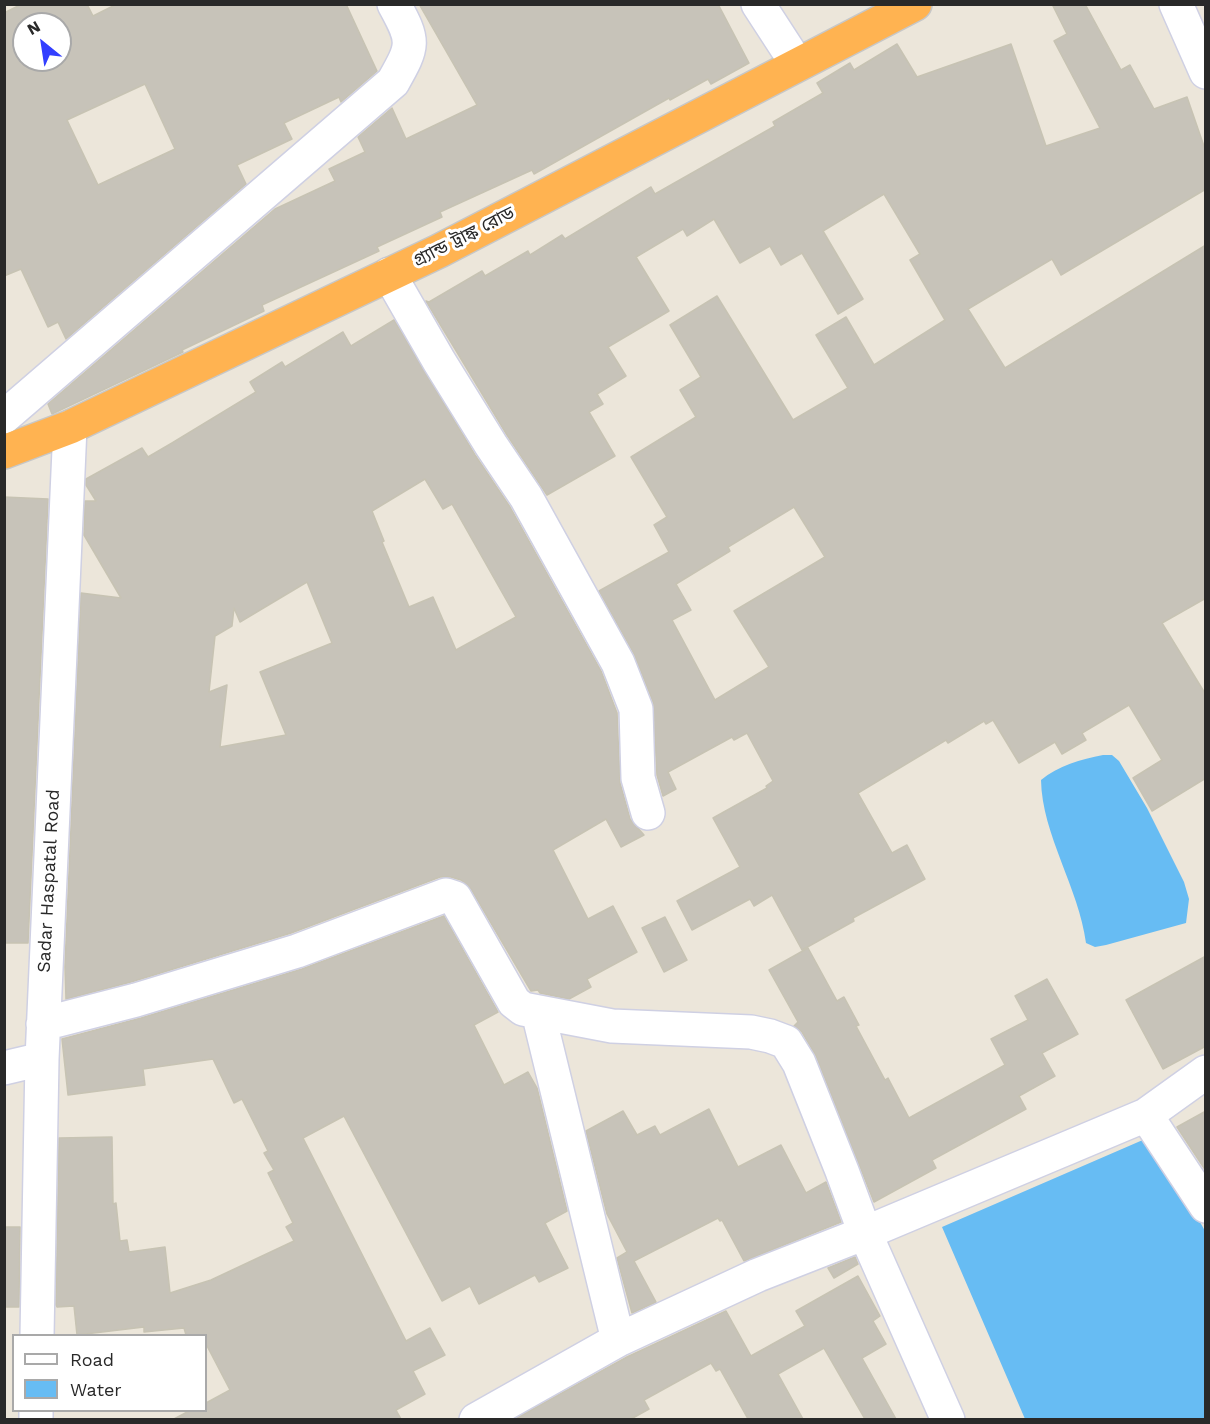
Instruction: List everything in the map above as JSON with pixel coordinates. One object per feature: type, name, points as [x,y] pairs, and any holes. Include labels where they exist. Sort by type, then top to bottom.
[{"type":"highway","name":"গ্র্যান্ড ট্রাঙ্ক রোড","points":[[4,452],[69,427],[449,246],[915,4]]},
{"type":"street","points":[[4,417],[393,82],[406,60],[410,46],[409,31],[394,4]]},
{"type":"street","points":[[758,4],[797,64]]},
{"type":"street","points":[[1176,4],[1206,72]]},
{"type":"street","points":[[389,274],[445,371],[526,496],[618,663],[636,709],[638,778],[648,813]]},
{"type":"street","name":"Sadar Haspatal Road","points":[[37,1334],[43,1024],[69,427]]},
{"type":"street","points":[[43,1024],[136,1000],[297,951],[446,895],[455,898],[514,1002],[523,1009],[612,1026],[752,1032],[786,1042],[799,1064],[865,1233],[948,1419]]},
{"type":"street","points":[[538,1012],[618,1341]]},
{"type":"street","points":[[4,1068],[42,1059]]},
{"type":"street","points":[[476,1419],[618,1341],[758,1275],[865,1233],[1146,1115],[1206,1072]]},
{"type":"street","points":[[1146,1115],[1206,1206]]},
{"type":"water","points":[[1103,755],[1112,755],[1119,761],[1147,808],[1184,882],[1189,899],[1186,923],[1095,947],[1086,943],[1076,902],[1047,821],[1041,780],[1070,764]]},
{"type":"water","points":[[1152,1136],[1205,1231],[1205,1419],[1025,1419],[942,1227]]},
{"type":"building","points":[[22,4],[87,4],[93,16],[117,4],[346,4],[377,71],[341,102],[339,97],[284,123],[292,139],[237,165],[246,184],[66,339],[58,322],[48,327],[21,269],[4,276],[4,13]],"holes":[[[145,84],[175,149],[98,185],[67,120]]]},
{"type":"building","points":[[419,4],[718,4],[749,63],[711,84],[708,79],[670,100],[669,98],[534,174],[532,170],[440,212],[442,217],[377,247],[379,251],[262,305],[264,311],[52,414],[48,404],[275,209],[335,181],[329,169],[365,152],[358,137],[392,108],[406,139],[477,105]]},
{"type":"building","points":[[1052,4],[1085,4],[1121,70],[1130,65],[1154,109],[1187,97],[1206,152],[1206,189],[1061,275],[1052,259],[968,309],[1005,368],[1206,245],[1206,598],[1162,623],[1206,695],[1206,778],[1152,811],[1133,778],[1162,760],[1129,705],[1082,733],[1086,740],[1062,754],[1055,742],[1019,763],[993,720],[986,724],[984,721],[948,743],[946,740],[858,793],[892,853],[907,845],[925,879],[853,918],[854,921],[802,950],[772,895],[754,906],[750,899],[692,930],[677,901],[740,867],[713,818],[767,788],[766,786],[773,781],[747,733],[734,740],[732,737],[668,772],[676,789],[663,796],[657,775],[653,702],[634,654],[599,591],[669,552],[654,525],[667,517],[631,457],[696,417],[680,390],[701,377],[670,325],[717,296],[793,420],[848,388],[816,335],[846,317],[874,365],[945,320],[910,260],[920,254],[884,194],[823,231],[863,299],[838,314],[802,253],[781,265],[770,246],[740,263],[714,219],[687,236],[683,229],[636,257],[669,311],[608,347],[626,376],[597,394],[603,404],[589,412],[615,456],[547,495],[507,435],[426,301],[429,302],[482,271],[485,276],[528,251],[530,255],[562,235],[565,239],[651,187],[655,194],[775,126],[773,122],[823,93],[817,83],[850,63],[854,70],[897,44],[917,77],[1011,44],[1046,146],[1100,128],[1054,41],[1067,34]],"holes":[[[794,507],[825,557],[734,611],[769,667],[715,700],[672,620],[691,610],[676,584],[730,551],[728,547]]]},
{"type":"building","points":[[394,320],[475,455],[510,507],[601,671],[617,713],[620,783],[630,819],[644,835],[621,847],[606,819],[553,850],[588,919],[613,906],[637,952],[587,979],[591,987],[569,999],[540,993],[538,990],[531,991],[471,889],[461,880],[440,877],[291,933],[131,982],[66,999],[65,966],[81,593],[121,598],[84,535],[85,501],[96,501],[86,485],[86,479],[142,448],[148,457],[172,443],[256,392],[250,382],[282,362],[285,367],[343,332],[351,346]],"holes":[[[425,479],[443,509],[452,504],[516,617],[456,650],[433,597],[409,607],[382,542],[384,541],[372,511]],[[307,582],[332,643],[260,672],[286,735],[220,747],[227,685],[209,692],[215,636],[232,626],[234,608],[240,622]]]},
{"type":"building","points":[[4,497],[48,499],[28,943],[4,943]]},
{"type":"building","points":[[444,916],[498,1012],[474,1025],[504,1085],[528,1072],[537,1088],[567,1211],[545,1223],[568,1268],[539,1282],[535,1275],[479,1304],[470,1286],[442,1301],[344,1116],[303,1138],[406,1341],[430,1328],[445,1355],[413,1371],[425,1394],[396,1410],[401,1419],[174,1419],[187,1412],[207,1412],[207,1402],[230,1390],[207,1346],[207,1334],[186,1334],[184,1328],[144,1332],[144,1327],[77,1334],[74,1306],[57,1307],[56,1305],[59,1138],[112,1137],[113,1204],[116,1203],[120,1241],[127,1240],[129,1252],[165,1247],[170,1293],[211,1280],[294,1241],[286,1227],[293,1223],[268,1173],[274,1170],[264,1153],[268,1151],[242,1099],[234,1103],[213,1059],[143,1069],[145,1085],[68,1095],[62,1039],[141,1018],[302,969]]},
{"type":"building","points":[[665,917],[687,960],[664,972],[642,928]]},
{"type":"building","points":[[808,948],[837,1001],[844,997],[859,1025],[856,1026],[885,1080],[888,1078],[909,1118],[1005,1065],[991,1039],[1028,1020],[1015,996],[1047,979],[1078,1034],[1042,1053],[1055,1076],[1019,1096],[1026,1109],[932,1160],[936,1168],[874,1202],[816,1056],[802,1032],[794,1026],[798,1022],[769,970]]},
{"type":"building","points":[[1206,956],[1206,1046],[1163,1069],[1126,1000]]},
{"type":"building","points":[[709,1109],[738,1167],[781,1145],[806,1193],[826,1182],[841,1222],[744,1261],[722,1220],[718,1218],[634,1261],[656,1302],[632,1313],[617,1258],[627,1252],[607,1214],[586,1131],[623,1111],[637,1135],[655,1126],[660,1135]]},
{"type":"building","points":[[1206,1111],[1206,1171],[1177,1127]]},
{"type":"building","points":[[4,1227],[20,1227],[19,1307],[4,1307]]},
{"type":"building","points":[[855,1257],[858,1264],[834,1278],[828,1268]]},
{"type":"building","points":[[858,1276],[880,1316],[873,1321],[886,1344],[862,1358],[896,1419],[865,1419],[824,1348],[778,1374],[803,1419],[748,1419],[720,1369],[716,1371],[711,1363],[644,1400],[649,1409],[631,1419],[515,1419],[627,1357],[726,1311],[751,1356],[805,1326],[796,1311]]}]
